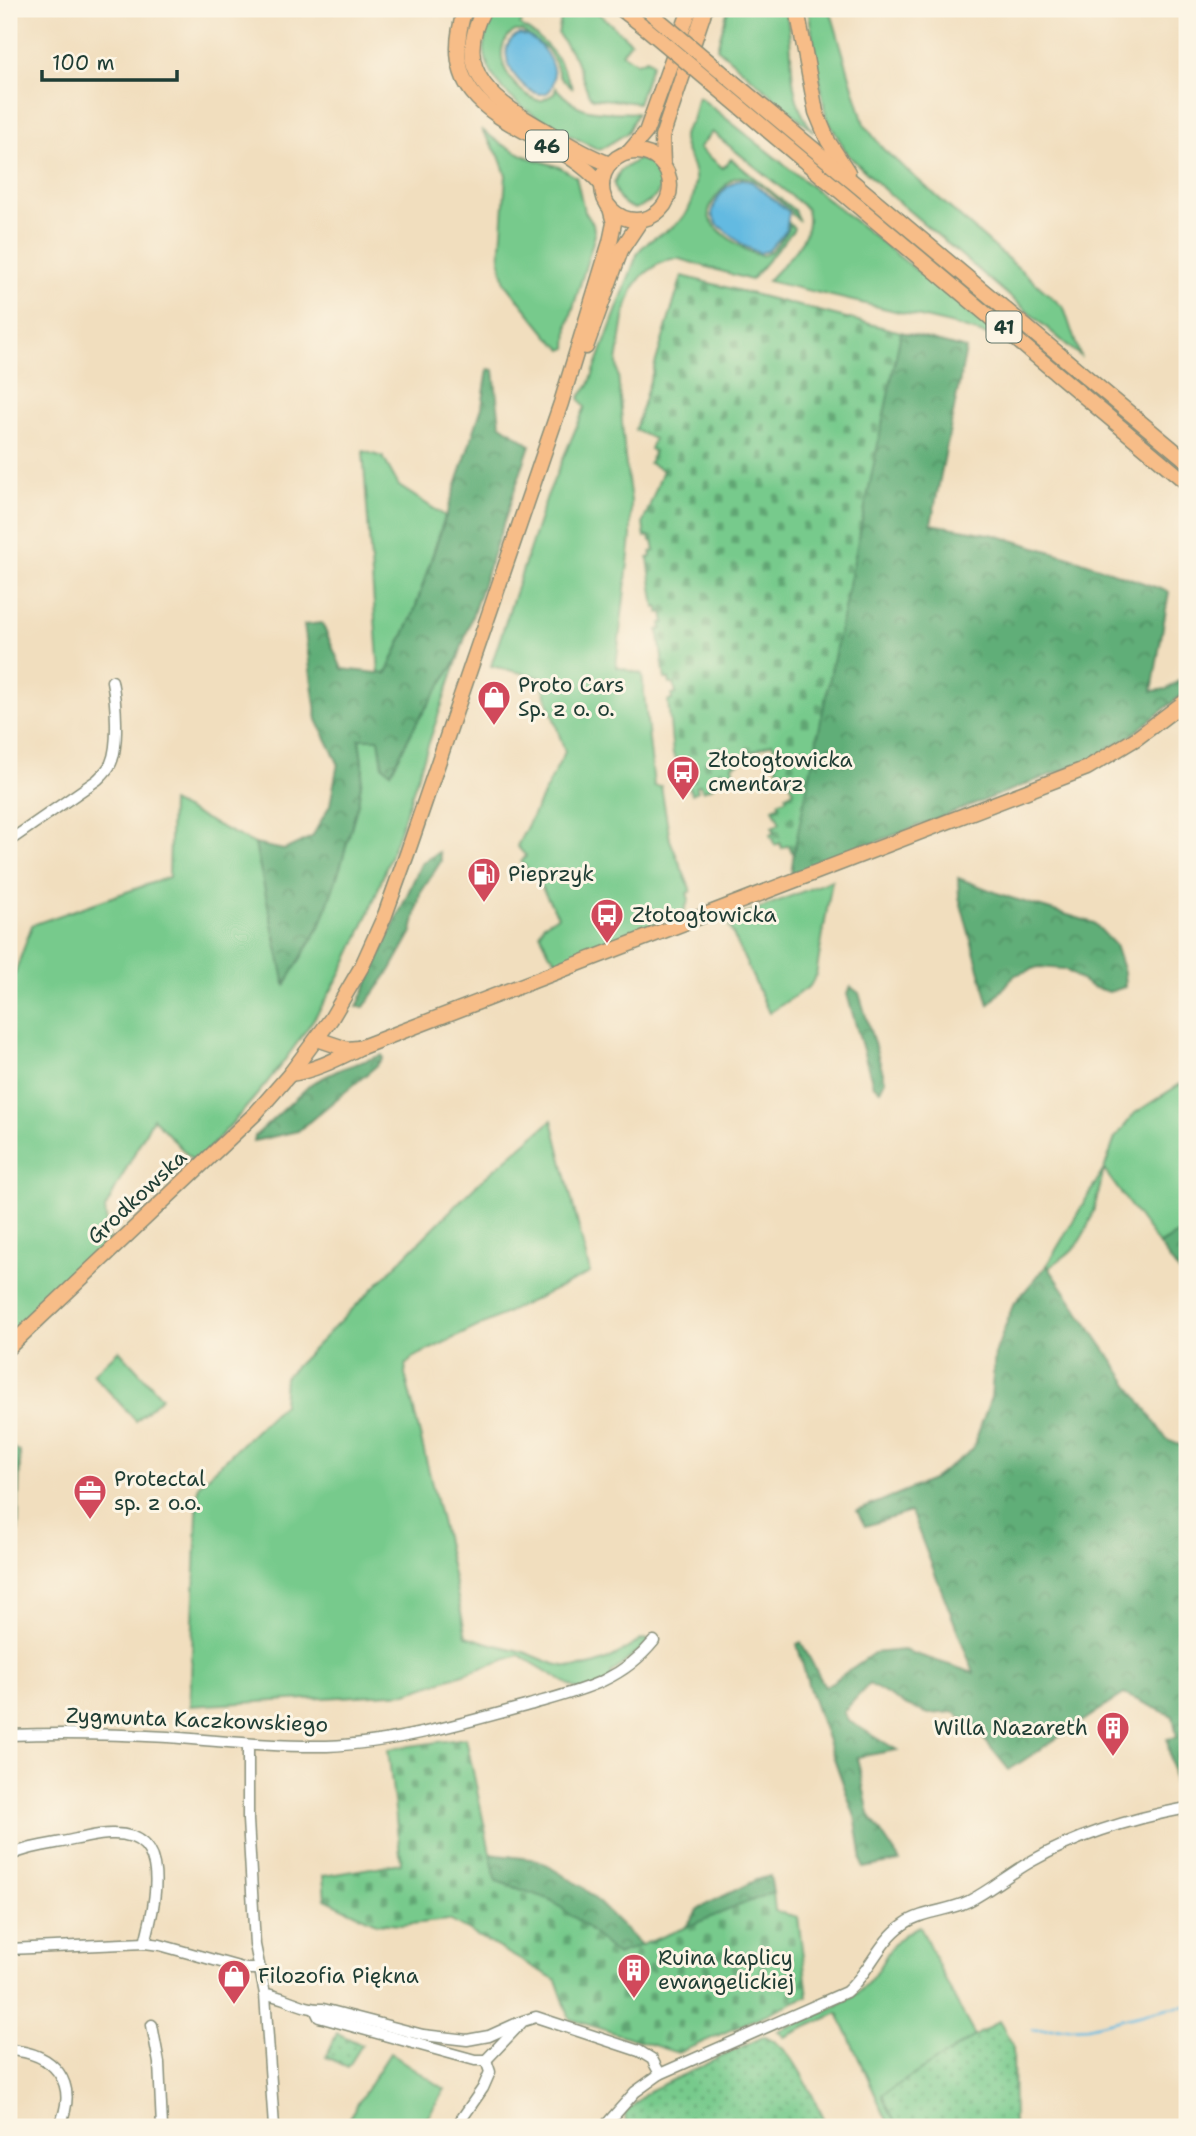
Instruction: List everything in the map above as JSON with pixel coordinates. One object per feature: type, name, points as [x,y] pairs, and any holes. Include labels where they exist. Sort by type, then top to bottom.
[{"type":"main road","name":"46","points":[[465,9],[458,54],[462,72],[472,91],[488,110],[573,160],[588,170],[602,185]]},
{"type":"main road","points":[[484,9],[477,22],[472,44],[474,63],[482,82],[497,101],[594,159],[610,164]]},
{"type":"main road","name":"41","points":[[621,9],[1187,483]]},
{"type":"main road","points":[[629,152],[646,132],[690,9]]},
{"type":"main road","points":[[610,208],[619,216],[641,220],[660,211],[666,203],[671,183],[663,164],[662,137],[705,9]]},
{"type":"main road","points":[[797,9],[816,112],[828,141],[856,184]]},
{"type":"main road","name":"41","points":[[649,11],[1187,461]]},
{"type":"main road","points":[[561,403],[614,223],[602,185],[604,174],[619,156],[629,152],[647,153],[663,164]]},
{"type":"main road","points":[[561,403],[579,367],[621,250],[641,220]]},
{"type":"main road","name":"Grodkowska","points":[[9,1347],[255,1114],[317,1039],[362,966],[385,915],[447,740],[561,403]]},
{"type":"main road","points":[[290,1074],[340,1058],[359,1048],[1087,768],[1137,738],[1187,700]]},
{"type":"main road","points":[[331,1019],[339,1038],[345,1044],[359,1048]]},
{"type":"main road","points":[[317,1039],[347,1049],[359,1048]]},
{"type":"main road","points":[[317,1039],[331,1056],[340,1058]]},
{"type":"street","points":[[9,841],[97,780],[110,767],[114,757],[115,723],[112,681]]},
{"type":"street","name":"Zygmunta Kaczkowskiego","points":[[9,1735],[80,1733],[310,1746],[354,1743],[467,1722],[588,1688],[628,1668],[654,1641]]},
{"type":"street","points":[[248,1744],[255,1945],[265,1994],[274,2127]]},
{"type":"street","points":[[604,2127],[635,2092],[660,2074],[846,1992],[863,1977],[875,1954],[905,1923],[973,1899],[1050,1852],[1124,1823],[1187,1808]]},
{"type":"street","points":[[9,1856],[38,1847],[99,1835],[124,1835],[141,1841],[153,1857],[156,1878],[145,1943]]},
{"type":"street","points":[[9,1949],[145,1943],[246,1969],[259,1969]]},
{"type":"street","points":[[265,1994],[278,1995],[315,2009],[423,2035],[467,2040],[489,2036],[536,2017],[632,2048],[647,2055],[660,2074]]},
{"type":"street","points":[[315,2009],[319,2017],[475,2060],[486,2060],[523,2021]]},
{"type":"street","points":[[152,2025],[159,2063],[162,2127]]},
{"type":"street","points":[[9,2050],[28,2051],[42,2057],[59,2073],[65,2093],[59,2127]]},
{"type":"street","points":[[456,2127],[483,2088],[490,2072],[486,2060]]},
{"type":"green space","points":[[497,9],[528,9],[520,25],[539,38],[552,52],[573,89],[560,77],[547,49],[522,31],[515,31],[506,39],[502,60],[506,71],[521,91],[541,101],[554,94],[556,88],[575,105],[584,109],[637,113],[627,133],[599,150],[544,121],[510,96],[496,81],[488,64],[484,45]]},
{"type":"green space","points":[[543,9],[594,9],[631,42],[622,53],[637,63],[647,59],[652,63],[638,103],[593,98],[589,95],[575,58],[558,34],[561,18]]},
{"type":"green space","points":[[728,9],[785,9],[795,92],[799,107],[814,132],[717,48]]},
{"type":"green space","points":[[808,9],[830,9],[864,124],[884,150],[1064,308],[1080,356],[889,194],[848,155],[826,117]]},
{"type":"green space","points":[[698,96],[1004,340],[950,324],[768,281],[803,238],[808,218],[806,208],[712,132],[699,148],[723,168],[731,159],[794,210],[798,219],[760,184],[743,177],[734,178],[712,203],[709,212],[712,221],[724,235],[750,252],[764,255],[784,237],[789,223],[794,228],[792,232],[751,280],[680,259],[658,264],[642,276],[634,287],[625,312],[617,362],[631,501],[631,537],[616,667],[642,674],[654,786],[661,786],[670,840],[691,891],[687,893],[689,900],[684,911],[558,961],[549,953],[540,933],[543,925],[558,916],[539,883],[545,879],[540,872],[534,876],[521,862],[526,856],[517,846],[565,752],[540,677],[491,666],[547,496],[585,407],[579,398],[589,385],[638,252],[649,241],[680,221],[691,204],[695,185],[694,173],[683,136],[692,120]]},
{"type":"green space","points":[[481,129],[501,144],[527,157],[559,167],[576,177],[584,210],[593,224],[595,235],[568,325],[567,348],[563,350],[548,336],[505,283],[500,261],[506,175],[499,156]]},
{"type":"green space","points":[[638,159],[659,170],[661,184],[653,199],[635,209],[620,200],[614,183],[620,171]]},
{"type":"green space","points":[[682,276],[901,332],[792,852],[788,845],[782,848],[780,843],[775,845],[770,835],[775,832],[772,827],[780,823],[773,808],[794,791],[784,770],[779,772],[775,763],[780,760],[772,743],[745,755],[747,759],[732,766],[734,771],[724,775],[722,770],[709,776],[713,787],[703,791],[700,785],[696,786],[698,791],[692,794],[673,754],[668,701],[676,694],[674,684],[665,679],[658,630],[662,629],[661,623],[665,623],[663,612],[659,613],[659,607],[655,608],[648,558],[651,557],[651,552],[655,551],[653,541],[650,541],[649,536],[645,537],[643,523],[663,470],[649,463],[654,451],[650,449],[654,439],[635,430]]},
{"type":"green space","points":[[901,332],[966,349],[931,524],[995,535],[1076,559],[1169,592],[1152,691],[1167,689],[1187,675],[1187,691],[1129,737],[1089,760],[791,875],[794,851]]},
{"type":"green space","points":[[488,369],[494,370],[500,424],[530,445],[458,658],[417,722],[391,772],[383,766],[379,739],[359,739],[363,770],[358,803],[341,865],[321,924],[285,985],[255,844],[284,850],[312,837],[330,805],[338,763],[317,720],[304,625],[322,623],[342,669],[386,674],[413,615],[482,407]]},
{"type":"green space","points":[[363,451],[383,457],[399,486],[445,516],[413,615],[386,674],[379,674]]},
{"type":"green space","points":[[458,658],[371,907],[340,974],[314,1019],[266,1083],[195,1163],[153,1118],[105,1209],[109,1245],[9,1339],[9,990],[32,925],[169,877],[171,802],[255,844],[286,984],[358,803],[363,770],[359,739],[380,739],[383,766],[391,772],[417,722]]},
{"type":"green space","points":[[439,852],[441,861],[420,894],[412,932],[390,971],[364,1007],[357,1007],[421,864]]},
{"type":"green space","points":[[958,878],[1008,897],[1094,923],[1115,945],[1124,972],[1125,987],[1109,992],[1092,987],[1064,969],[1038,967],[1015,975],[989,1005],[959,897]]},
{"type":"green space","points":[[832,880],[816,975],[810,986],[769,1013],[727,921]]},
{"type":"green space","points":[[851,987],[859,993],[885,1080],[880,1090],[873,1085],[847,994]]},
{"type":"green space","points":[[382,1055],[383,1058],[375,1067],[298,1131],[254,1141],[255,1136],[312,1083],[341,1069]]},
{"type":"green space","points":[[1182,1083],[1187,1110],[1187,1228],[1159,1245],[1104,1170],[1094,1210],[1081,1238],[1072,1250],[1049,1268],[1047,1265],[1104,1169],[1115,1138],[1135,1113]]},
{"type":"green space","points":[[552,1120],[590,1273],[414,1357],[406,1365],[405,1374],[466,1636],[568,1667],[590,1666],[641,1640],[650,1641],[611,1674],[612,1683],[588,1696],[519,1655],[407,1693],[190,1706],[198,1486],[283,1404],[285,1377],[475,1186]]},
{"type":"green space","points":[[1187,1228],[1187,1283],[1159,1245]]},
{"type":"green space","points":[[1047,1265],[1167,1440],[1187,1448],[1187,1801],[1178,1803],[1167,1739],[1177,1737],[1173,1716],[1124,1694],[1009,1770],[975,1728],[954,1712],[929,1714],[907,1706],[869,1684],[843,1712],[849,1721],[897,1750],[857,1757],[869,1814],[900,1861],[863,1868],[856,1820],[809,1688],[797,1644],[801,1642],[825,1687],[874,1653],[903,1650],[974,1673],[911,1512],[865,1526],[857,1511],[932,1480],[972,1450],[991,1397],[995,1354],[1013,1305]]},
{"type":"green space","points":[[119,1350],[162,1397],[136,1421],[93,1374]]},
{"type":"green space","points":[[9,1445],[20,1452],[18,1534],[13,1539],[9,1537]]},
{"type":"green space","points":[[466,1738],[496,1881],[551,1900],[617,1955],[773,1892],[775,1911],[798,1917],[808,1996],[678,2053],[570,2019],[556,1980],[449,1920],[401,1925],[376,1923],[325,1899],[323,1876],[401,1863],[388,1749]]},
{"type":"green space","points":[[490,1854],[538,1860],[584,1888],[641,1945],[617,1955],[561,1910],[529,1893],[496,1881]]},
{"type":"green space","points":[[770,1876],[773,1892],[685,1928],[699,1908],[756,1880]]},
{"type":"green space","points":[[920,1926],[975,2036],[882,2095],[897,2127],[890,2127],[838,2013],[784,2037],[778,2031],[836,2006],[858,1993],[873,1976],[893,1945]]},
{"type":"green space","points":[[999,2021],[1013,2045],[1014,2127],[897,2127],[882,2095]]},
{"type":"green space","points":[[337,2033],[362,2045],[348,2067],[326,2057]]},
{"type":"green space","points":[[765,2036],[776,2042],[795,2063],[827,2127],[626,2127],[625,2113],[649,2091]]},
{"type":"green space","points":[[390,2053],[445,2089],[421,2127],[343,2127]]},
{"type":"water","points":[[519,34],[533,40],[550,60],[554,76],[553,84],[547,93],[538,94],[528,89],[510,67],[506,55],[509,43]]},
{"type":"water","points":[[742,179],[752,182],[789,212],[786,231],[768,251],[759,253],[744,246],[717,224],[712,215],[715,203],[722,193]]},
{"type":"waterway","points":[[1032,2030],[1088,2027],[1187,2006]]},
{"type":"place","name":"Proto Cars Sp. z o. o.","points":[[494,727]]},
{"type":"place","name":"Złotogłowicka cmentarz","points":[[683,802]]},
{"type":"place","name":"Pieprzyk","points":[[484,904]]},
{"type":"place","name":"Złotogłowicka","points":[[607,945]]},
{"type":"place","name":"Protectal sp. z o.o.","points":[[90,1521]]},
{"type":"place","name":"Willa Nazareth","points":[[1113,1758]]},
{"type":"place","name":"Ruina kaplicy ewangelickiej","points":[[634,2000]]},
{"type":"place","name":"Filozofia Piękna","points":[[234,2006]]}]
